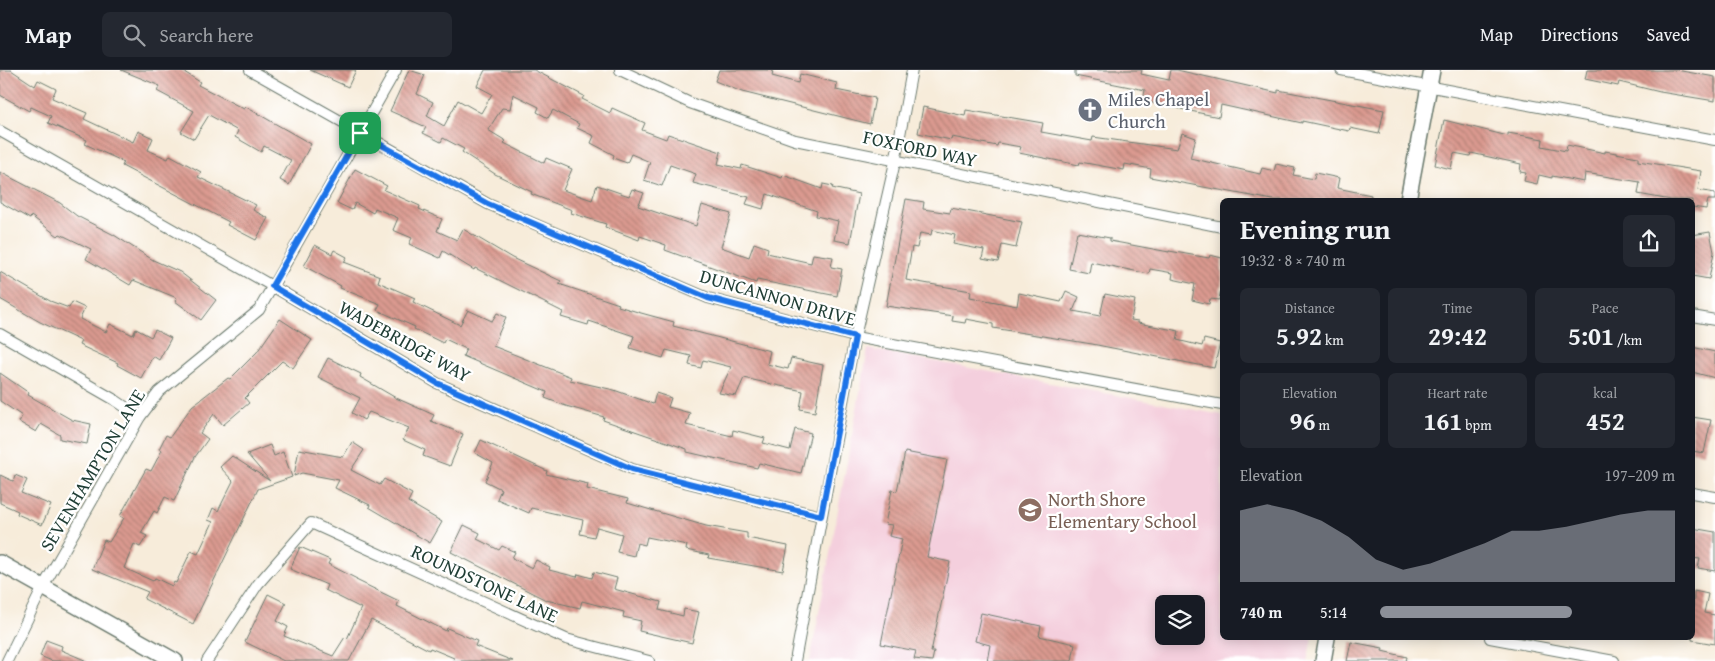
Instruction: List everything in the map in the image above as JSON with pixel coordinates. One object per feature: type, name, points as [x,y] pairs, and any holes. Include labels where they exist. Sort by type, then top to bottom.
[{"type":"main road","points":[[1408,198],[1432,70]]},
{"type":"main road","points":[[0,563],[175,661]]},
{"type":"main road","points":[[1323,661],[1327,640]]},
{"type":"street","name":"DUNCANNON DRIVE","points":[[250,70],[488,204],[708,298],[855,337],[1220,405]]},
{"type":"street","name":"SEVENHAMPTON LANE","points":[[7,661],[43,588],[140,417],[159,392],[258,310],[396,70]]},
{"type":"street","name":"FOXFORD WAY","points":[[620,70],[690,103],[741,123],[795,140],[895,162],[1220,227]]},
{"type":"street","points":[[795,661],[855,337],[895,162],[912,70]]},
{"type":"street","points":[[1341,70],[1715,140]]},
{"type":"street","name":"WADEBRIDGE WAY","points":[[0,131],[272,286],[437,383],[632,469],[821,516]]},
{"type":"street","points":[[1695,317],[1715,320]]},
{"type":"street","points":[[0,334],[115,400],[140,417]]},
{"type":"street","points":[[1695,494],[1715,498]]},
{"type":"street","name":"ROUNDSTONE LANE","points":[[207,661],[258,584],[311,523],[566,639],[650,661]]},
{"type":"street","points":[[1501,640],[1614,661]]},
{"type":"shaded area","name":"North Shore Elementary School","points":[[868,349],[1220,415],[1220,640],[1312,640],[1307,661],[810,661]]},
{"type":"building","points":[[0,70],[11,70],[35,86],[38,80],[56,89],[52,98],[87,113],[84,119],[133,142],[138,131],[153,138],[148,150],[168,159],[170,155],[201,172],[198,177],[256,205],[253,210],[268,218],[256,240],[227,225],[229,222],[122,166],[124,162],[85,144],[87,140],[48,123],[51,116],[31,107],[29,111],[0,95]]},
{"type":"building","points":[[121,70],[181,70],[200,82],[198,85],[244,109],[246,107],[311,144],[289,185],[280,180],[291,160],[264,146],[261,152],[235,137],[238,131],[209,115],[194,139],[181,132],[194,111],[157,91],[160,86]]},
{"type":"building","points":[[310,70],[356,70],[348,87]]},
{"type":"building","points":[[409,70],[425,75],[417,94],[433,102],[427,116],[444,126],[458,100],[481,113],[492,94],[477,86],[485,70],[534,70],[584,96],[582,99],[610,113],[612,108],[645,123],[642,130],[666,139],[668,134],[721,152],[718,164],[741,169],[742,165],[782,178],[783,175],[822,189],[823,184],[859,194],[850,243],[834,240],[838,221],[816,216],[817,211],[767,194],[763,209],[746,204],[749,197],[693,183],[696,174],[670,165],[662,186],[644,180],[650,162],[631,154],[627,163],[613,158],[614,155],[591,143],[594,136],[577,128],[579,124],[553,110],[548,118],[537,112],[539,107],[513,94],[510,109],[502,108],[488,130],[506,141],[504,143],[544,163],[546,158],[572,169],[563,190],[592,200],[597,185],[629,196],[632,189],[644,193],[638,206],[696,226],[702,205],[731,214],[721,247],[749,257],[754,243],[768,248],[767,253],[811,263],[813,254],[833,257],[831,267],[842,269],[837,296],[757,280],[756,283],[665,250],[666,245],[640,236],[639,240],[605,227],[606,224],[571,213],[572,210],[531,194],[532,192],[495,174],[462,152],[464,149],[443,138],[441,142],[423,133],[426,127],[390,111]]},
{"type":"building","points":[[719,70],[773,70],[772,76],[798,83],[800,74],[837,83],[836,90],[875,98],[870,124],[742,92],[715,81]]},
{"type":"building","points":[[1075,70],[1142,70],[1141,74],[1169,80],[1171,70],[1177,70],[1278,93],[1278,90],[1384,110],[1379,134],[1350,128],[1349,131],[1302,121],[1302,123],[1221,105],[1219,117],[1143,101],[1145,90],[1075,76]]},
{"type":"building","points":[[1587,70],[1676,70],[1715,77],[1715,101],[1660,92],[1619,82],[1618,86],[1585,79]]},
{"type":"building","points":[[923,107],[965,116],[966,110],[1043,123],[1041,132],[1092,141],[1093,137],[1177,149],[1182,133],[1196,138],[1190,158],[1260,174],[1262,168],[1274,171],[1276,164],[1295,168],[1293,175],[1314,179],[1315,173],[1339,178],[1337,188],[1371,195],[1370,198],[1262,198],[1150,177],[1151,169],[1125,164],[1124,170],[1080,162],[1079,165],[1019,153],[1021,147],[998,143],[997,146],[952,137],[951,140],[918,133]]},
{"type":"building","points":[[1444,120],[1508,136],[1508,133],[1543,139],[1542,146],[1566,151],[1567,145],[1605,153],[1605,151],[1638,157],[1638,161],[1701,171],[1698,190],[1715,193],[1715,200],[1708,200],[1706,209],[1695,207],[1695,198],[1660,198],[1638,194],[1640,182],[1585,173],[1584,182],[1539,175],[1537,184],[1524,181],[1526,173],[1520,172],[1521,164],[1471,153],[1470,156],[1454,153],[1451,169],[1435,165]]},
{"type":"building","points":[[355,169],[387,186],[384,190],[420,206],[419,209],[442,219],[437,231],[457,240],[463,229],[512,258],[561,281],[559,284],[619,304],[618,306],[674,322],[673,326],[770,351],[767,364],[788,369],[791,358],[823,365],[815,412],[800,409],[803,391],[744,378],[736,396],[719,393],[731,367],[703,360],[701,368],[689,365],[691,356],[666,350],[663,358],[630,348],[634,336],[589,321],[588,325],[561,317],[563,312],[475,268],[474,270],[443,251],[440,258],[409,244],[412,238],[393,230],[398,218],[375,208],[373,213],[355,203],[352,210],[337,203]]},
{"type":"building","points":[[0,172],[60,203],[77,216],[114,235],[153,260],[180,272],[216,300],[201,320],[175,301],[177,298],[133,280],[130,285],[86,259],[91,249],[60,234],[58,236],[31,216],[30,219],[0,202]]},
{"type":"building","points":[[906,199],[924,202],[923,209],[950,213],[951,208],[1022,222],[1016,248],[1002,245],[998,262],[982,259],[984,250],[953,244],[955,235],[932,230],[931,235],[920,233],[917,248],[912,247],[906,280],[971,291],[970,297],[1017,306],[1019,293],[1061,302],[1066,291],[1079,297],[1073,311],[1100,316],[1105,294],[1135,300],[1131,320],[1179,331],[1177,340],[1202,346],[1204,339],[1220,343],[1214,368],[1092,344],[993,328],[993,324],[966,319],[965,323],[952,321],[953,316],[886,306]]},
{"type":"building","points":[[1077,232],[1110,238],[1110,241],[1169,252],[1209,258],[1210,255],[1220,258],[1219,300],[1210,299],[1209,304],[1192,300],[1195,284],[1172,279],[1173,273],[1150,269],[1149,274],[1091,262],[1089,273],[1069,269]]},
{"type":"building","points":[[1710,232],[1714,252],[1709,279],[1695,277],[1695,234]]},
{"type":"building","points":[[315,245],[332,254],[334,250],[347,257],[344,262],[380,276],[378,282],[415,298],[413,302],[460,325],[468,310],[492,321],[497,313],[506,317],[493,346],[571,377],[570,380],[614,390],[653,404],[656,393],[671,398],[668,407],[690,413],[686,425],[732,436],[733,430],[765,438],[763,443],[790,450],[795,429],[811,433],[801,473],[759,463],[757,468],[687,452],[687,449],[603,420],[604,417],[545,398],[547,392],[463,356],[466,349],[445,339],[443,343],[414,329],[415,327],[377,310],[380,304],[340,288],[341,286],[304,266]]},
{"type":"building","points":[[0,272],[50,301],[69,308],[72,302],[85,308],[80,319],[106,332],[110,324],[133,335],[136,329],[151,337],[155,330],[171,338],[159,360],[153,356],[141,378],[117,365],[118,363],[79,345],[81,341],[40,322],[0,299]]},
{"type":"building","points":[[280,319],[312,340],[293,368],[282,361],[245,398],[249,403],[223,425],[214,414],[200,433],[208,439],[195,457],[174,501],[165,497],[157,513],[154,511],[141,533],[147,536],[140,547],[134,544],[124,568],[153,581],[155,578],[172,586],[174,582],[176,583],[191,551],[198,554],[213,522],[208,520],[213,508],[218,511],[233,481],[220,467],[232,456],[270,481],[247,454],[270,445],[274,456],[283,452],[292,477],[258,489],[193,624],[144,599],[148,592],[92,569],[104,540],[109,542],[124,518],[120,516],[146,469],[151,471],[162,450],[159,449],[166,435],[170,437],[192,406],[228,378],[230,379],[257,352]]},
{"type":"building","points":[[1695,348],[1715,352],[1715,378],[1695,373]]},
{"type":"building","points":[[328,358],[361,374],[360,377],[396,398],[434,415],[431,421],[463,434],[450,466],[423,456],[425,450],[403,440],[409,428],[369,412],[364,420],[352,413],[360,398],[318,377]]},
{"type":"building","points":[[0,373],[29,393],[28,395],[72,420],[91,424],[87,444],[60,439],[60,435],[41,424],[36,432],[19,422],[22,416],[0,401]]},
{"type":"building","points":[[1695,417],[1711,420],[1704,453],[1695,452]]},
{"type":"building","points":[[481,440],[547,471],[546,474],[588,484],[587,489],[628,499],[627,503],[706,526],[747,533],[747,538],[788,546],[783,571],[708,558],[709,555],[686,550],[687,545],[647,537],[645,545],[637,543],[634,556],[617,552],[622,534],[597,527],[594,537],[580,534],[583,520],[531,508],[529,513],[497,499],[501,489],[485,481],[493,463],[475,453]]},
{"type":"building","points":[[352,442],[364,450],[351,470],[380,485],[384,479],[412,494],[408,502],[442,522],[430,543],[369,507],[370,505],[335,488],[339,480],[302,473],[294,476],[299,449],[343,457]]},
{"type":"building","points":[[905,452],[947,460],[927,557],[950,562],[931,652],[934,652],[932,661],[914,659],[916,651],[881,644],[902,539],[889,536],[892,525],[885,524],[892,490],[897,491]]},
{"type":"building","points":[[0,475],[13,481],[15,475],[27,480],[21,493],[51,505],[42,525],[17,514],[18,511],[0,503]]},
{"type":"building","points":[[464,525],[480,533],[477,539],[499,550],[502,546],[515,552],[512,558],[532,568],[536,560],[550,567],[549,570],[577,577],[578,574],[592,578],[594,572],[617,578],[614,589],[661,602],[659,610],[683,616],[684,609],[699,612],[692,643],[639,631],[641,621],[623,617],[624,612],[582,601],[580,608],[546,600],[451,552]]},
{"type":"building","points":[[1695,529],[1715,532],[1715,571],[1698,568],[1700,559],[1695,558]]},
{"type":"building","points":[[300,547],[330,560],[328,564],[399,601],[397,606],[446,631],[447,628],[477,641],[475,646],[513,661],[453,661],[454,658],[430,648],[429,650],[371,620],[349,661],[284,661],[245,642],[268,594],[286,603],[277,621],[288,627],[284,636],[333,656],[345,637],[347,639],[361,608],[325,590],[327,585],[290,569]]},
{"type":"building","points":[[1695,591],[1708,594],[1704,613],[1715,615],[1715,644],[1692,640],[1695,640]]},
{"type":"building","points":[[981,613],[1041,626],[1039,636],[1075,644],[1072,661],[987,661],[990,645],[975,641]]},
{"type":"building","points":[[46,640],[62,646],[61,650],[87,661],[52,661],[40,656]]},
{"type":"building","points":[[1351,642],[1383,648],[1382,651],[1407,657],[1406,661],[1347,661]]},
{"type":"place","name":"Miles Chapel Church","points":[[1090,110]]},
{"type":"place","name":"North Shore Elementary School","points":[[1030,510]]},
{"type":"route","points":[[360,133],[488,204],[708,298],[855,337],[821,516],[632,469],[437,383],[272,286],[360,133]]}]
